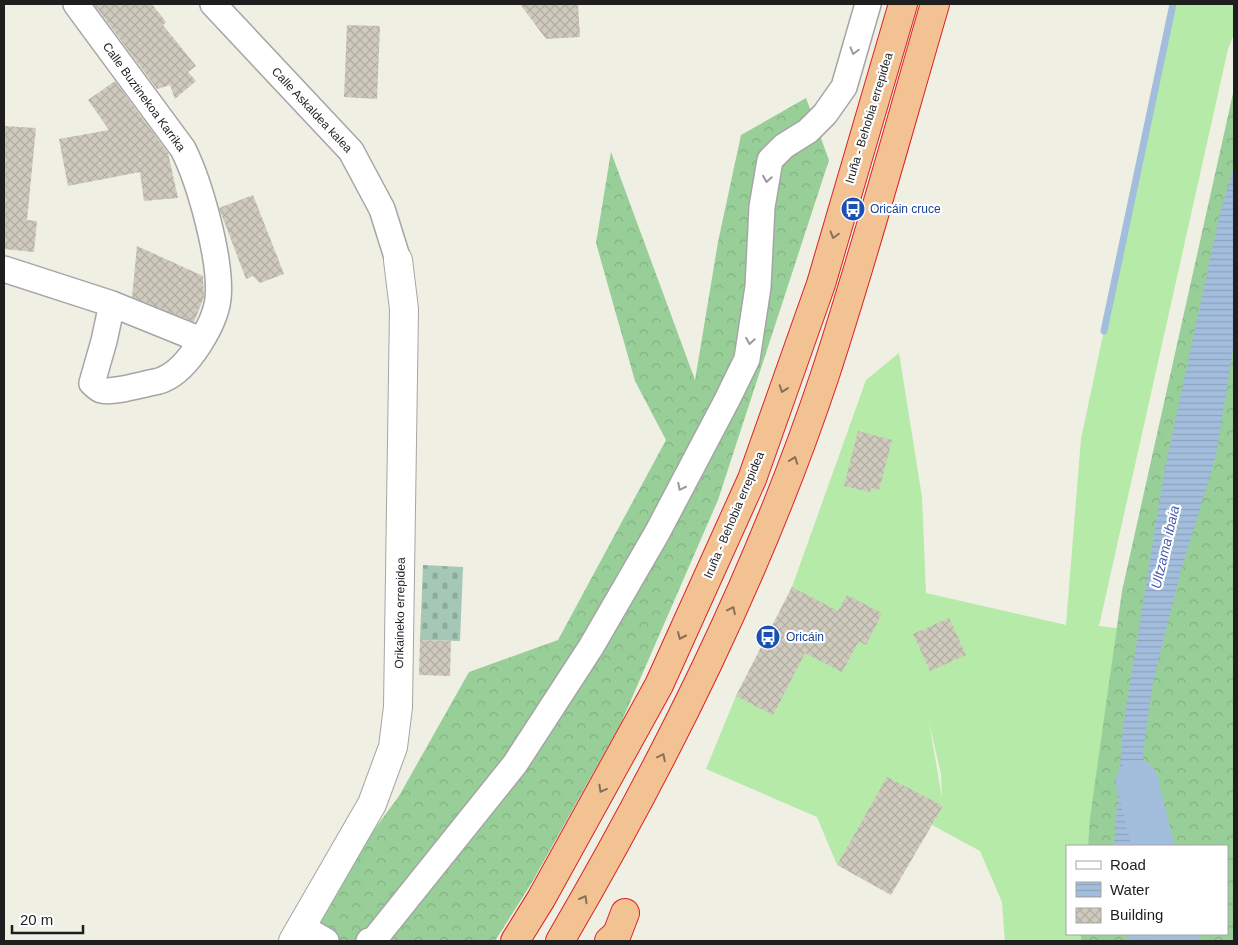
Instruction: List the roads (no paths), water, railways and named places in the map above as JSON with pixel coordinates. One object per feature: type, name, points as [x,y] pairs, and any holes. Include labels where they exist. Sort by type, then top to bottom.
[{"type":"highway","name":"Iruña - Behobia errepidea","points":[[515,941],[541,899],[659,685],[752,479],[821,284],[903,4]]},
{"type":"highway","points":[[560,941],[649,784],[697,687],[772,516],[825,375],[935,4]]},
{"type":"highway","points":[[609,941],[617,934],[625,913]]},
{"type":"street","name":"Calle Buztinekoa Karrika","points":[[76,4],[183,149],[193,169],[219,276],[218,301],[201,340],[186,362],[165,379],[135,387],[102,390],[92,383],[112,304]]},
{"type":"street","points":[[369,941],[373,941],[514,764],[591,647],[657,533],[747,359],[758,287],[762,207],[770,160],[784,146],[808,131],[825,114],[844,87],[868,4]]},
{"type":"street","name":"Calle Askaldea kalea","points":[[217,6],[351,151],[382,209],[398,260]]},
{"type":"street","name":"Orikaineko errepidea","points":[[297,934],[372,804],[392,747],[398,707],[404,308],[398,260]]},
{"type":"street","points":[[4,270],[112,304],[201,340]]},
{"type":"street","points":[[625,913],[627,941]]},
{"type":"street","points":[[297,934],[326,941]]},
{"type":"water","points":[[1234,167],[1234,343],[1216,456],[1180,574],[1153,682],[1143,752],[1153,845],[1114,845],[1123,727],[1164,473],[1220,213]]},
{"type":"water","points":[[1127,935],[1176,935],[1178,941],[1129,941]]},
{"type":"waterway","points":[[1104,331],[1173,4]]},
{"type":"waterway","name":"Ultzama ibaia","points":[[1137,781],[1153,845]]},
{"type":"waterway","name":"Ultzama ibaia","points":[[1176,935],[1178,941]]},
{"type":"place","name":"Oricáin cruce","points":[[853,209]]},
{"type":"place","name":"Oricáin","points":[[768,637]]}]
